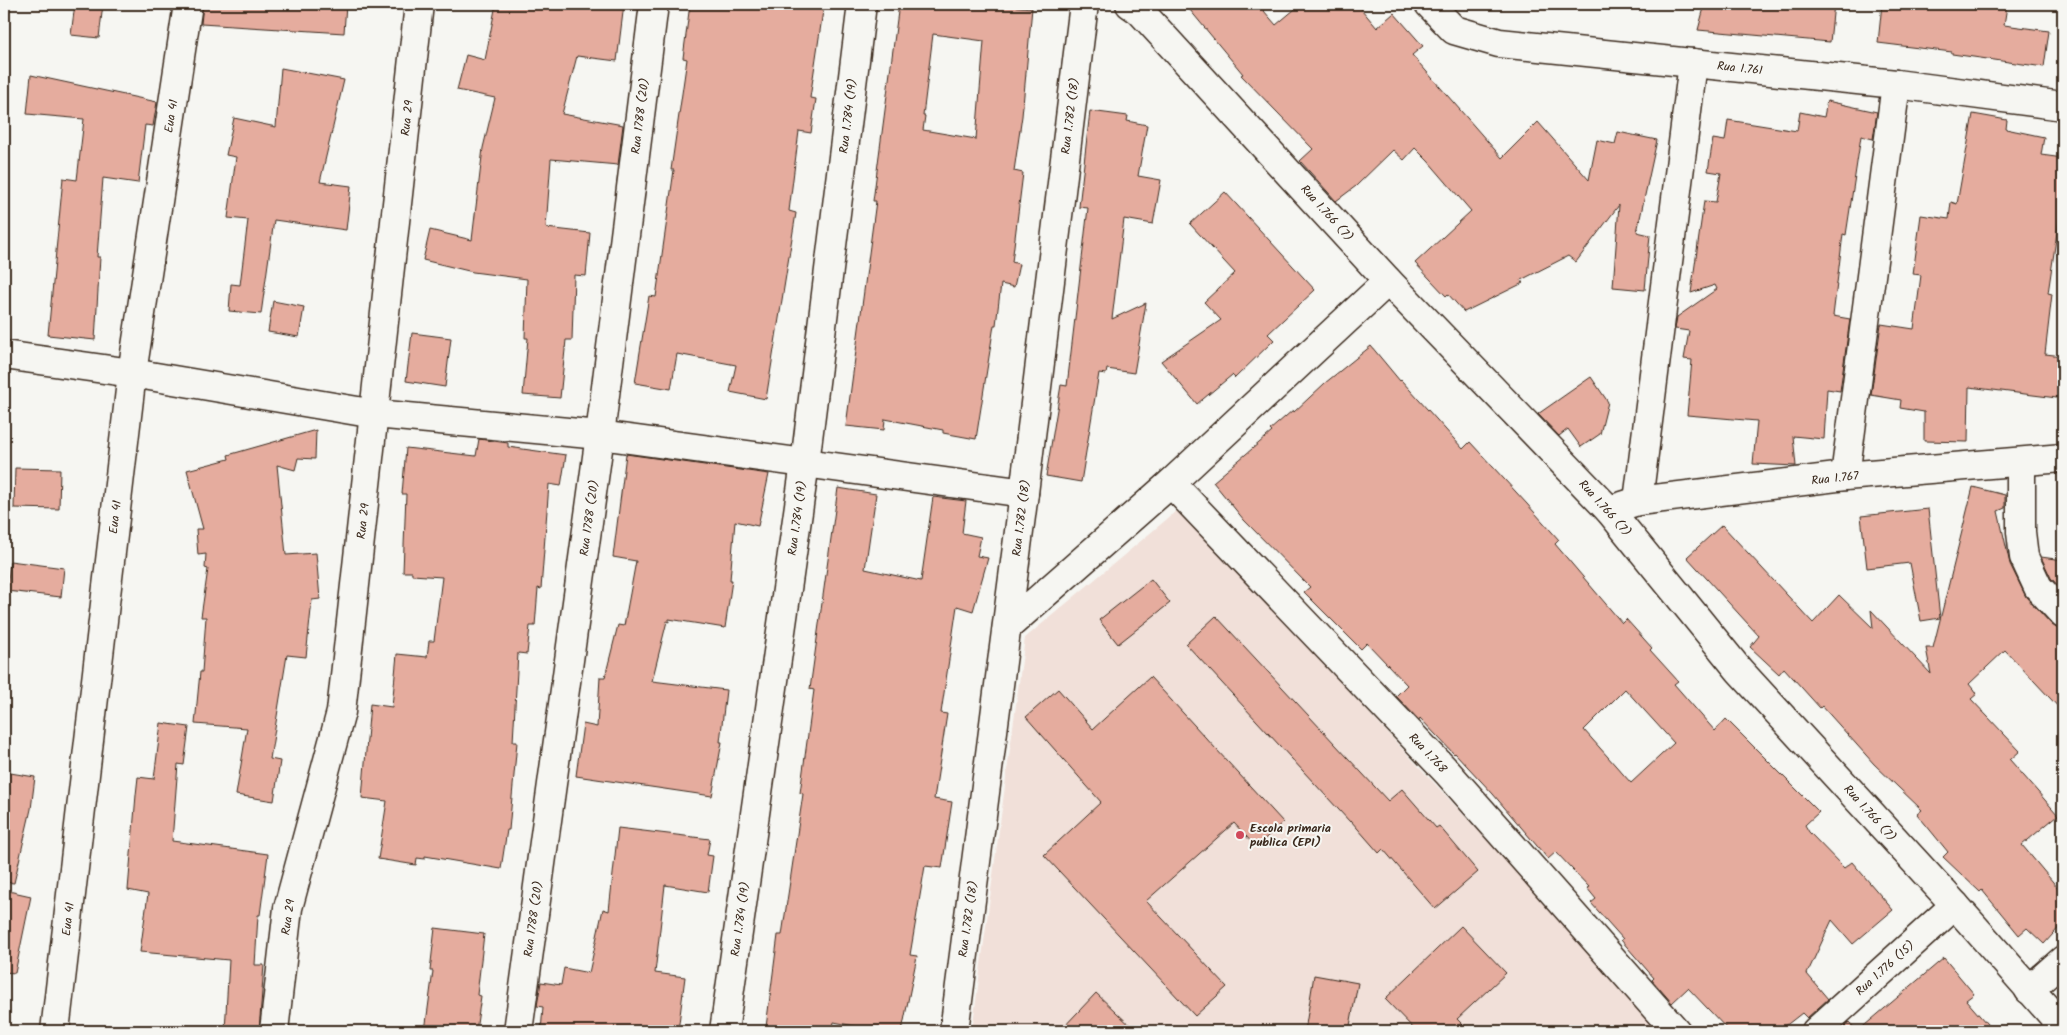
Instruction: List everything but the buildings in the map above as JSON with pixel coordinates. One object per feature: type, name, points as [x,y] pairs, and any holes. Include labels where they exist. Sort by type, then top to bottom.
[{"type":"street","name":"Eua 41","points":[[55,1031],[132,373],[188,4]]},
{"type":"street","name":"Rua 29","points":[[274,1031],[288,908],[341,712],[376,414],[419,4]]},
{"type":"street","name":"Rua 1788 (20)","points":[[518,1031],[600,435],[654,4]]},
{"type":"street","name":"Rua 1.784 (19)","points":[[724,1031],[805,464],[862,4]]},
{"type":"street","name":"Rua 1.782 (18)","points":[[954,1031],[1024,494],[1084,4]]},
{"type":"street","name":"Rua 1.766 (7)","points":[[1130,4],[1140,11],[1200,74],[1388,281],[1610,510],[1739,670],[1955,905],[2063,1027]]},
{"type":"street","name":"Rua 1.761","points":[[1429,4],[1454,30],[1499,43],[1896,84],[2063,106]]},
{"type":"street","points":[[1638,501],[1693,63]]},
{"type":"street","points":[[1845,476],[1896,84]]},
{"type":"street","points":[[1007,627],[1171,483],[1388,281]]},
{"type":"street","points":[[4,355],[132,373],[376,414],[600,435],[1024,494]]},
{"type":"street","name":"Rua 1.767","points":[[1610,510],[1638,501],[1845,476],[2063,458]]},
{"type":"street","points":[[2021,462],[2021,532],[2024,557],[2038,587],[2063,614]]},
{"type":"street","name":"Rua 1.768","points":[[1171,483],[1447,772],[1676,1031]]},
{"type":"street","name":"Rua 1.776 (15)","points":[[1816,1031],[1955,905]]},
{"type":"street","points":[[2029,990],[2063,960]]},
{"type":"shaded area","name":"Escola primaria publica (EPI)","points":[[1179,509],[1665,1031],[972,1031],[1025,638]]},
{"type":"place","name":"Escola primaria publica (EPI)","points":[[1240,835]]}]
